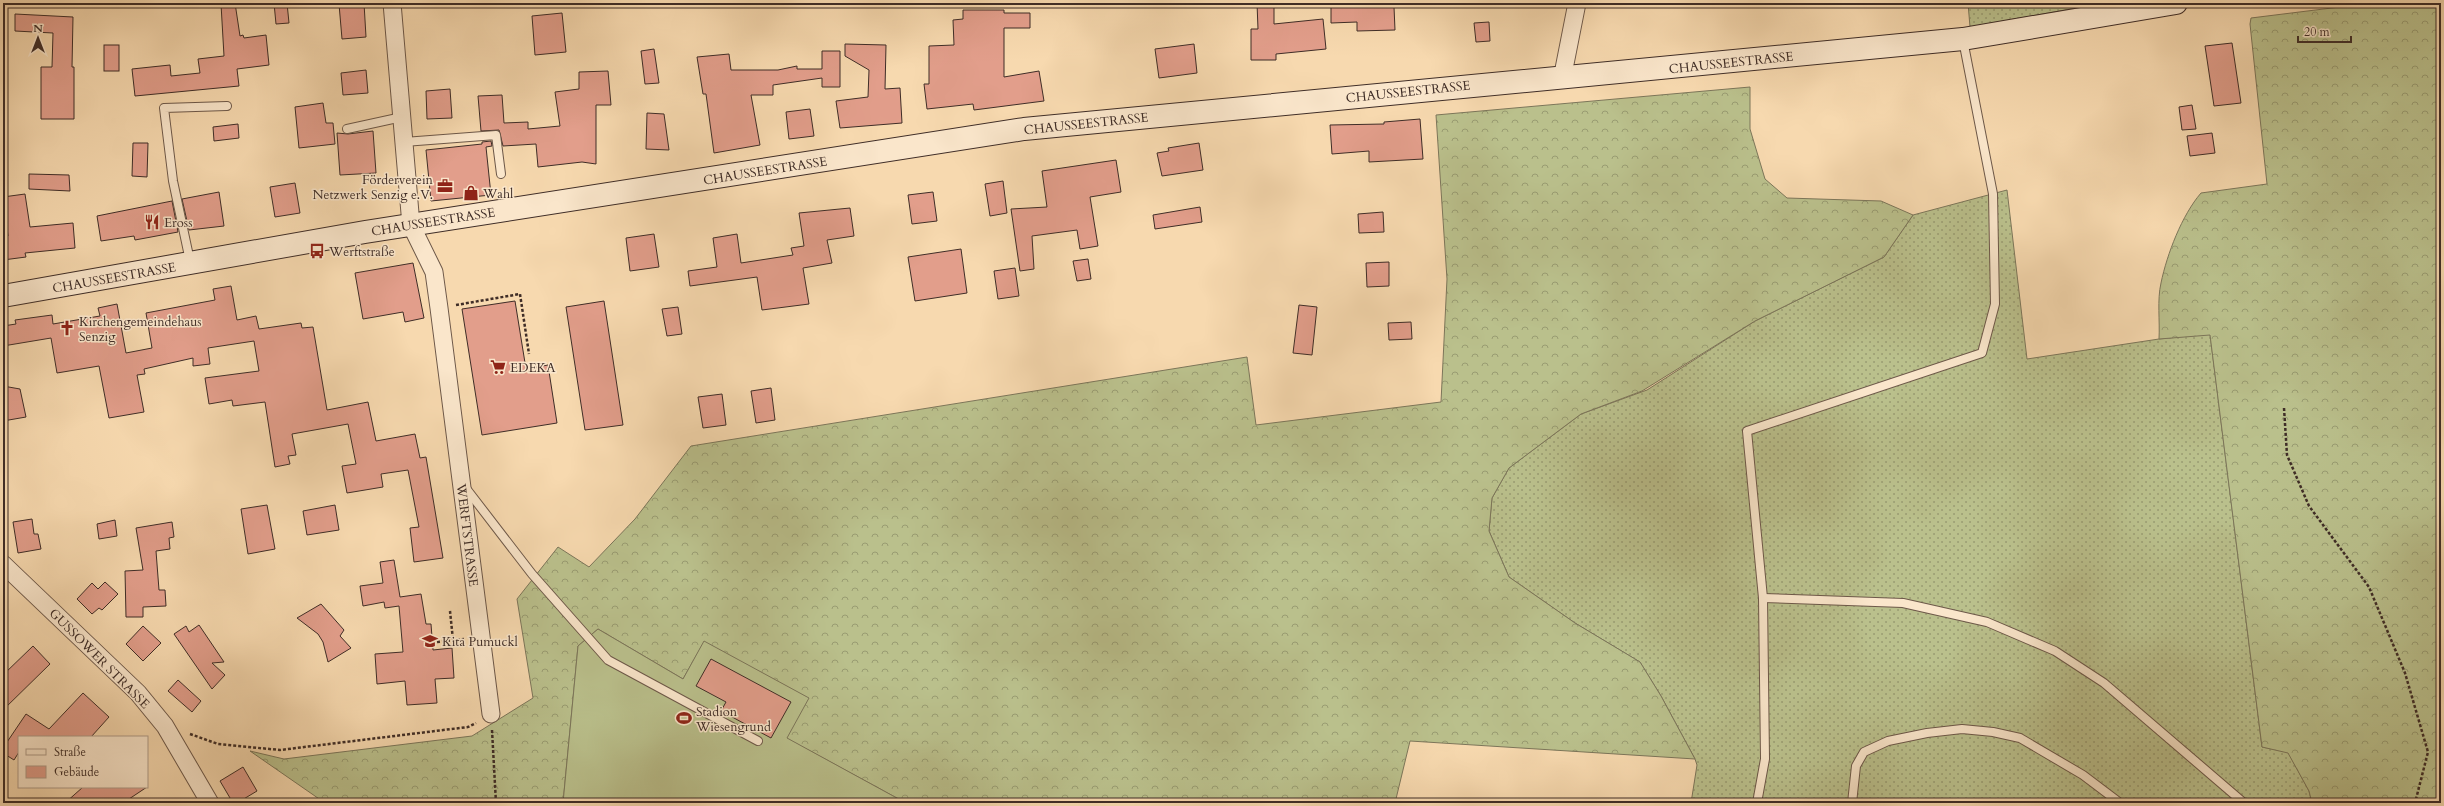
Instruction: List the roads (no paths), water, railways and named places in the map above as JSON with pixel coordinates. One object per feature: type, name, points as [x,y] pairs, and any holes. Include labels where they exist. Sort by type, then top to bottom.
[{"type":"main road","name":"CHAUSSEESTRASSE","points":[[3,296],[411,225],[1024,129],[1963,40],[2090,14],[2176,3]]},
{"type":"street","name":"WERFTSTRASSE","points":[[392,3],[411,225],[434,272],[440,308],[461,482],[492,714]]},
{"type":"street","points":[[1562,79],[1577,3]]},
{"type":"street","name":"GUSSOWER STRASSE","points":[[3,564],[138,693],[165,726],[210,803]]},
{"type":"lane","points":[[1757,803],[1765,759],[1763,598],[1746,431],[1982,353],[1995,304],[1994,194],[1963,40]]},
{"type":"lane","points":[[191,263],[173,182],[164,108],[227,106]]},
{"type":"lane","points":[[347,129],[370,126],[402,117]]},
{"type":"lane","points":[[404,142],[496,135],[501,174]]},
{"type":"lane","points":[[461,482],[532,574],[608,660],[758,741]]},
{"type":"lane","points":[[1763,598],[1903,603],[1987,622],[2055,651],[2104,683],[2244,803]]},
{"type":"lane","points":[[1852,803],[1856,766],[1864,752],[1888,741],[1927,733],[1962,729],[1993,732],[2020,738],[2083,775],[2120,803]]},
{"type":"place","name":"Förderverein Netzwerk Senzig e.V.","points":[[445,186]]},
{"type":"place","name":"Wahl","points":[[471,193]]},
{"type":"place","name":"Eross","points":[[152,222]]},
{"type":"place","name":"Werftstraße","points":[[317,251]]},
{"type":"place","name":"Kirchengemeindehaus Senzig","points":[[67,328]]},
{"type":"place","name":"EDEKA","points":[[498,367]]},
{"type":"place","name":"Kita Pumuckl","points":[[430,641]]},
{"type":"place","name":"Stadion Wiesengrund","points":[[684,718]]}]
